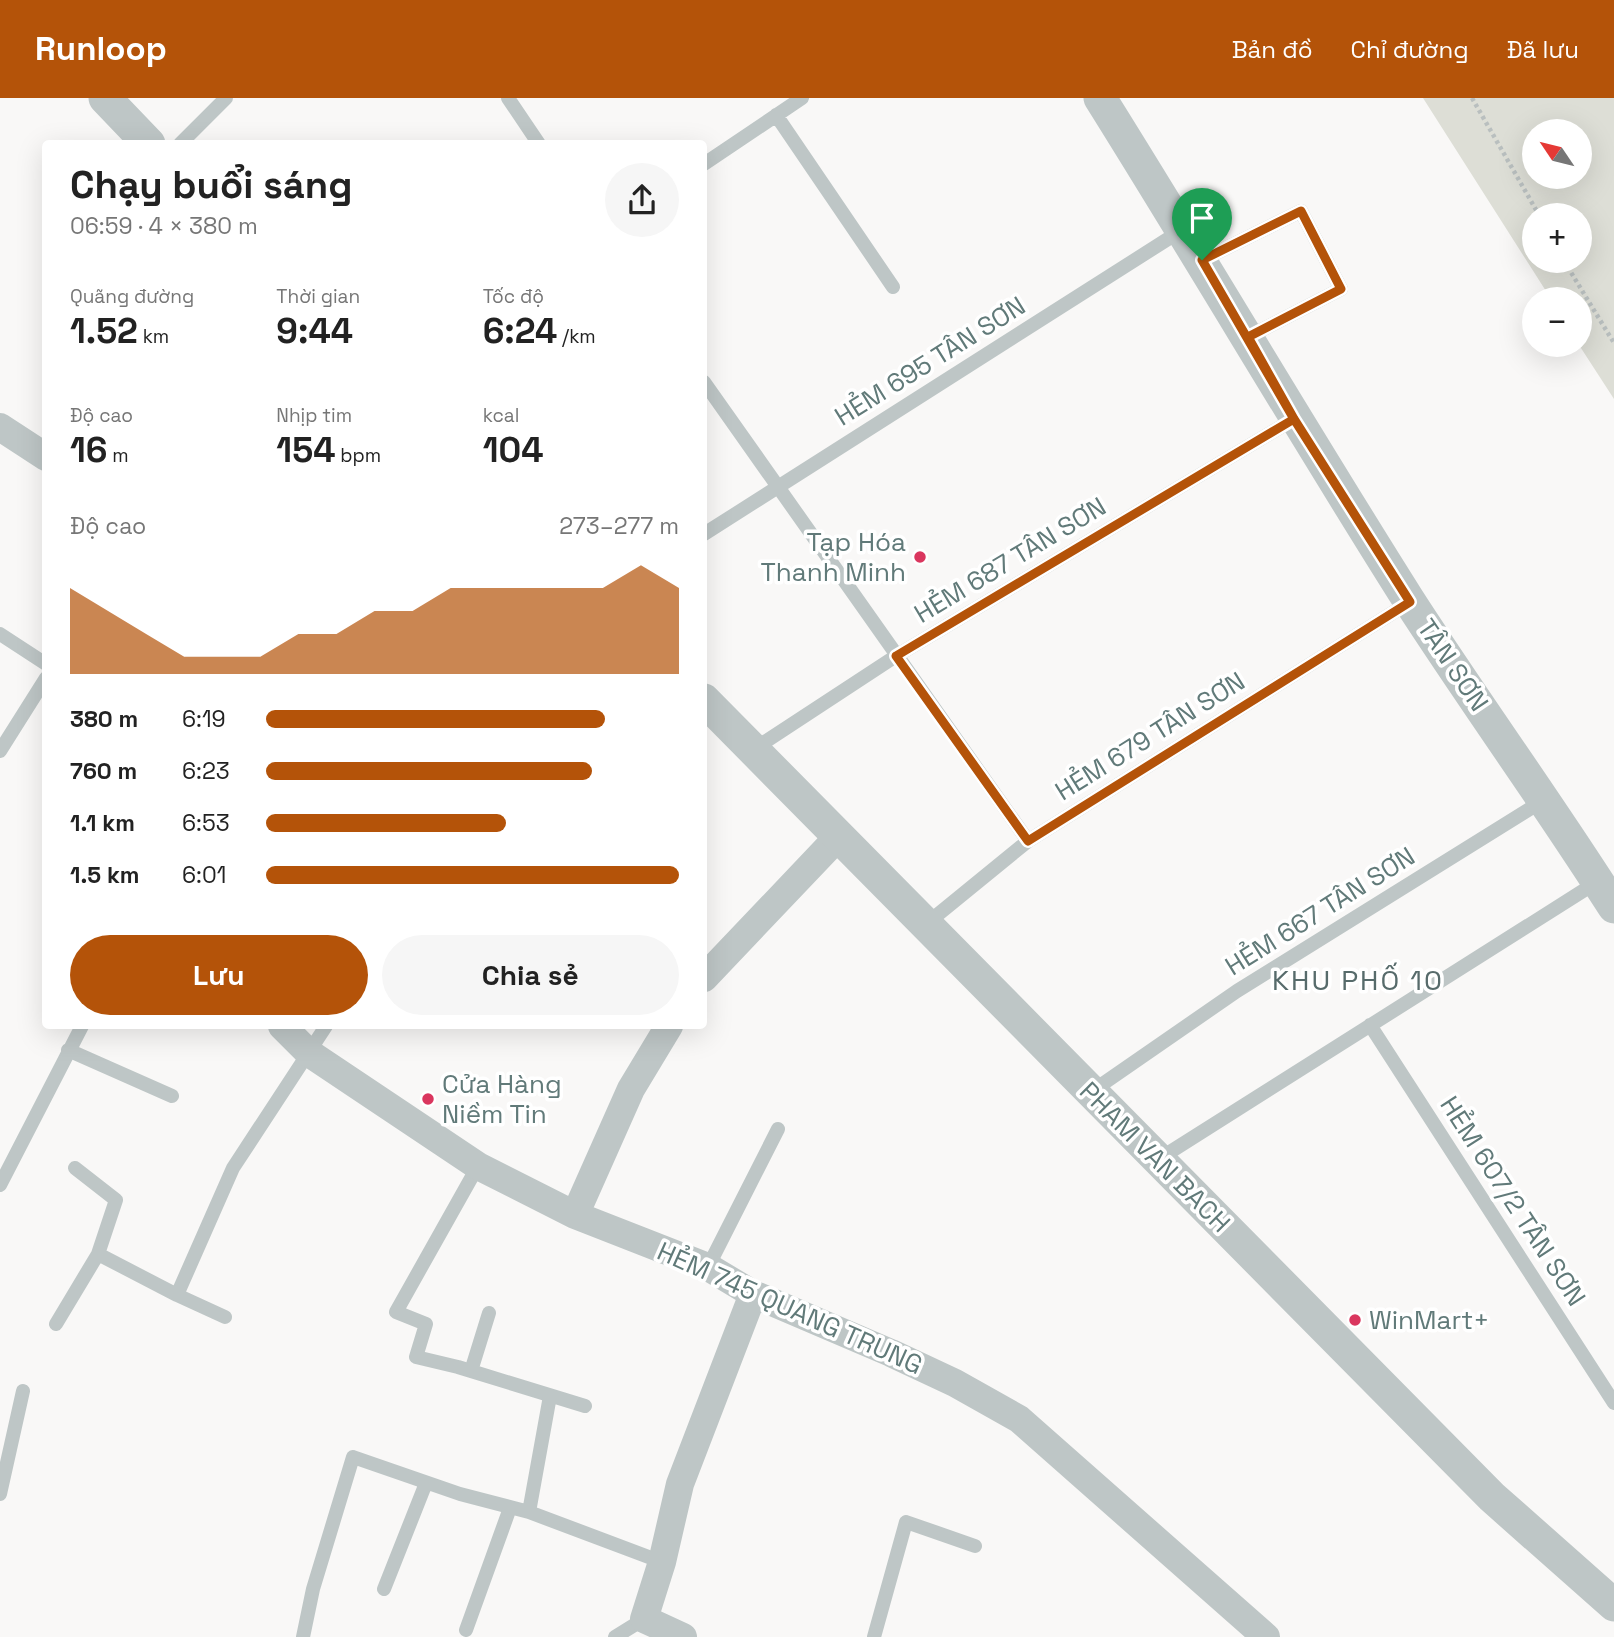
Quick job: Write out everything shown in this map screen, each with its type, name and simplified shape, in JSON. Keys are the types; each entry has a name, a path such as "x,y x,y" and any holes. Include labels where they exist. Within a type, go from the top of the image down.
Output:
{"street":[{"path":"105,98 145,140"},
{"name":"TÂN SƠN","path":"1100,98 1202,260 1294,419 1410,602 1606,894"},
{"path":"0,427 42,454"},
{"name":"PHAM VAN BACH","path":"707,703 1492,1497 1614,1605"},
{"path":"707,975 839,836"},
{"name":"HẺM 745 QUANG TRUNG","path":"285,1029 309,1053 478,1166 575,1215 708,1267 753,1294 956,1383 1019,1419 1266,1637"},
{"path":"575,1215 631,1089 667,1029"},
{"path":"683,1637 644,1619 662,1562 680,1483 753,1294"}],"lane":[{"path":"184,140 226,98"},
{"path":"508,98 536,140"},
{"path":"707,162 802,98"},
{"path":"776,115 893,287"},
{"path":"1202,260 1301,211 1341,289 1248,337"},
{"name":"HẺM 695 TÂN SƠN","path":"707,532 1182,230"},
{"path":"707,386 776,488 1028,841"},
{"name":"HẺM 687 TÂN SƠN","path":"754,749 896,656 1294,419"},
{"name":"HẺM 679 TÂN SƠN","path":"925,925 1028,841 1410,602"},
{"path":"0,634 42,661"},
{"path":"0,751 42,684"},
{"name":"HẺM 667 TÂN SƠN","path":"1091,1092 1237,991 1544,800"},
{"path":"1158,1160 1370,1025 1606,894"},
{"name":"HẺM 607/2 TÂN SƠN","path":"1370,1025 1614,1403"},
{"path":"0,1185 80,1029"},
{"path":"177,1295 233,1168 324,1029"},
{"path":"68,1050 172,1096"},
{"path":"708,1267 778,1129"},
{"path":"478,1166 396,1312 426,1324 416,1357 585,1406"},
{"path":"56,1324 98,1254 116,1200 75,1168"},
{"path":"98,1254 225,1317"},
{"path":"471,1371 489,1313"},
{"path":"0,1494 23,1391"},
{"path":"528,1512 550,1396"},
{"path":"303,1637 313,1589 353,1457 426,1483 528,1512 662,1562"},
{"path":"384,1589 426,1483"},
{"path":"466,1630 510,1508"},
{"path":"874,1637 906,1522 975,1546"},
{"path":"615,1637 644,1619"}],"path":[{"path":"1472,98 1532,203"},
{"path":"1571,273 1614,344"}],"shaded area":[{"path":"1423,98 1614,98 1614,399 1587,357 1592,357 1592,287 1543,287 1534,273 1592,273 1592,203 1522,203 1522,253"}],"place":[{"name":"Tạp Hóa Thanh Minh","path":"920,557"},
{"name":"Cửa Hàng Niềm Tin","path":"428,1099"},
{"name":"WinMart+","path":"1355,1320"}],"district":[{"name":"KHU PHỐ 10","path":"1358,980"}],"route":[{"path":"1202,260 1294,419 1410,602 1028,841 896,656 1294,419 1248,337 1341,289 1301,211 1202,260"}]}
